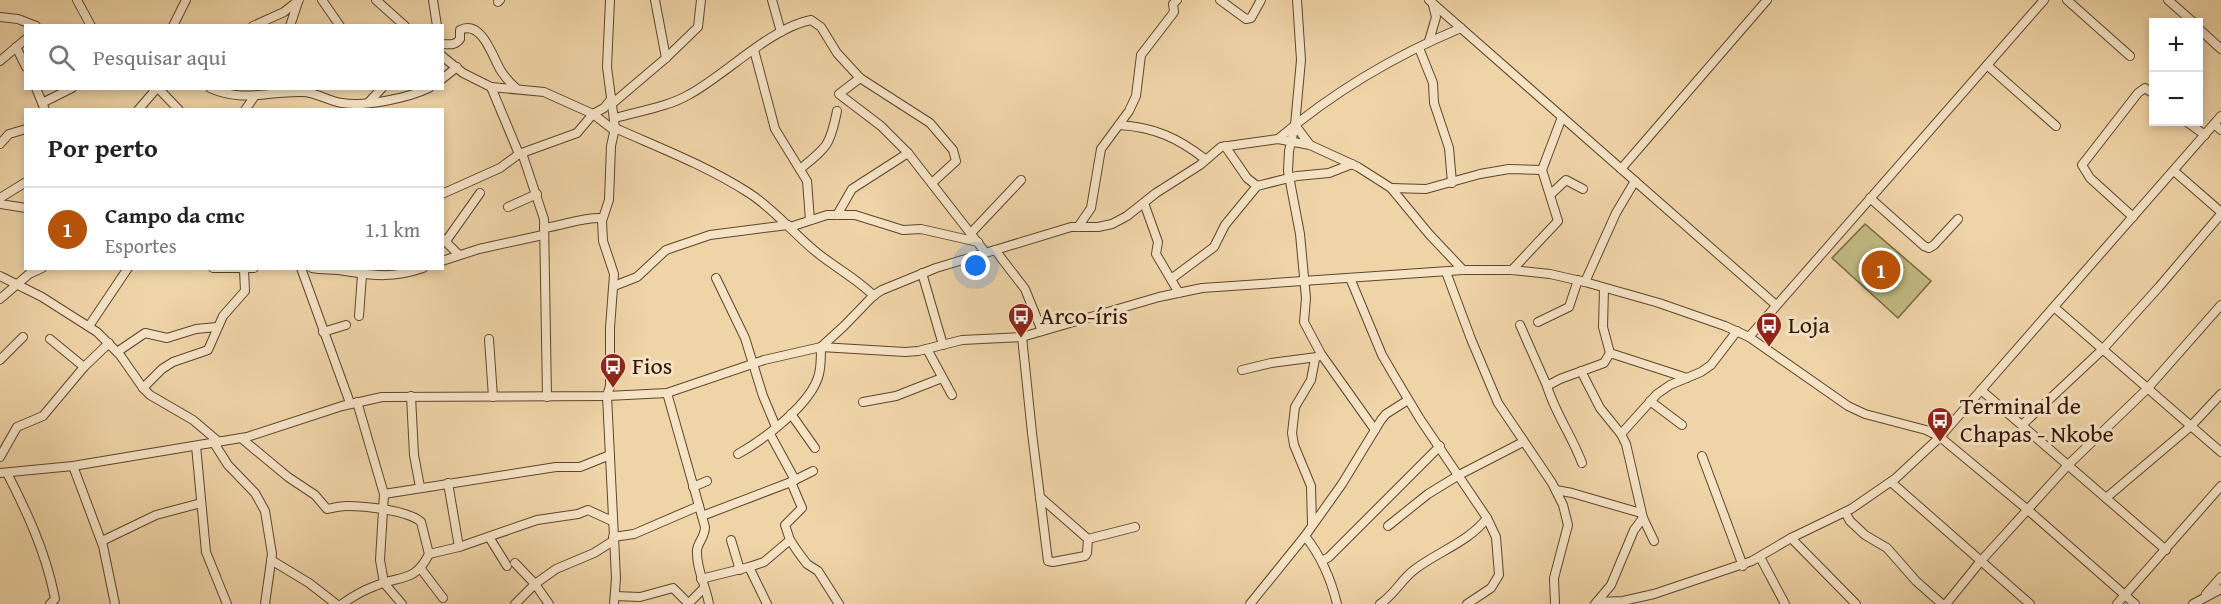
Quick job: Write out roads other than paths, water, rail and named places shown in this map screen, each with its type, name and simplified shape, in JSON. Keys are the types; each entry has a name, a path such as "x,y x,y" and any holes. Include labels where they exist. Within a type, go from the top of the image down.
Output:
{"street":[{"path":"77,0 90,24"},
{"path":"176,0 180,13"},
{"path":"175,24 186,1 195,0"},
{"path":"257,24 284,12 298,0"},
{"path":"291,24 298,0"},
{"path":"322,0 339,24"},
{"path":"376,0 403,24"},
{"path":"433,0 437,24"},
{"path":"610,0 607,67 615,130 611,146 609,200 602,218 603,241 614,274 610,328 610,386 607,396 615,600 640,597 673,588 688,604 704,588"},
{"path":"655,0 666,58"},
{"path":"444,194 500,168 521,154 577,133 593,114 604,108 666,58 698,27 701,0"},
{"path":"772,0 781,32"},
{"path":"1220,0 1246,19 1251,18 1261,0"},
{"path":"1297,0 1301,60 1295,125 1288,159 1289,178 1299,225 1306,298 1304,322 1318,356 1375,430"},
{"path":"1621,169 1767,0"},
{"path":"1749,337 2044,0"},
{"path":"2067,0 2130,56"},
{"path":"2168,0 2188,18"},
{"path":"1078,227 1091,208 1101,149 1129,111 1136,96 1141,55 1174,12 1173,1"},
{"path":"1430,1 1776,305"},
{"path":"1429,41 1436,17 1430,1"},
{"path":"0,17 18,19 31,24"},
{"path":"615,118 653,108 690,94 781,32 808,20 815,21 837,53 860,78 930,123 953,150 956,161 932,183"},
{"path":"444,44 458,42 461,29 465,27 471,29 484,38 501,70 517,89"},
{"path":"1278,139 1352,84 1429,41 1461,28"},
{"path":"2203,32 2221,49"},
{"path":"0,61 4,54 24,41"},
{"path":"16,47 24,64"},
{"path":"1419,48 1433,83 1434,103 1449,148 1452,183"},
{"path":"754,50 775,129 807,182 810,219"},
{"path":"444,57 463,73 491,87 544,92 593,114 615,130 710,170 767,206 816,252 861,283 873,296"},
{"path":"1987,66 2056,126"},
{"path":"444,77 457,67"},
{"path":"860,78 839,94 881,126 908,153 986,252"},
{"path":"491,87 543,211 547,397"},
{"path":"2133,217 2090,178 2082,165 2138,93 2145,88 2149,91"},
{"path":"37,90 44,106 69,90"},
{"path":"140,108 155,90"},
{"path":"159,90 177,108"},
{"path":"216,90 227,94 254,97 298,92 315,94 335,105 369,102 415,94 424,90"},
{"path":"369,102 380,90"},
{"path":"246,108 254,97"},
{"path":"800,169 827,147 832,137 837,111"},
{"path":"1596,603 1623,601 1654,594 1743,566 1791,538 1845,512 1891,482 1940,437 2221,116"},
{"path":"1512,270 1557,223 1558,218 1542,170 1562,117"},
{"path":"2214,124 2221,130"},
{"path":"1119,125 1143,127 1177,140 1205,159"},
{"path":"1295,125 1310,145"},
{"path":"2193,126 2205,135"},
{"path":"0,144 9,134 24,130"},
{"path":"738,454 770,434 805,400 820,374 821,347 882,290 922,273 1071,227 1112,224 1127,216 1225,146 1278,139 1310,145 1352,164 1391,188 1463,270"},
{"path":"1225,146 1247,178 1257,186"},
{"path":"837,215 852,189 908,153"},
{"path":"1171,279 1214,247 1225,225 1257,186 1289,178 1329,173 1352,164"},
{"path":"1391,188 1426,189 1480,174 1509,169 1542,170"},
{"path":"2022,425 2103,349 2221,213 2174,171"},
{"path":"971,233 1021,180"},
{"path":"1551,194 1566,180 1583,189"},
{"path":"1538,322 1569,307 1616,213 1635,181"},
{"path":"0,198 24,183"},
{"path":"459,255 444,240 480,193"},
{"path":"508,207 537,194"},
{"path":"1870,198 1929,248 1958,219"},
{"path":"1144,203 1158,242 1156,254 1179,293"},
{"path":"0,204 24,208"},
{"path":"614,286 636,277 666,249 711,235 789,226 827,215 855,215 897,228 921,229 979,243"},
{"path":"444,260 590,217 602,218"},
{"path":"995,250 1026,290 1042,331"},
{"path":"0,299 29,274 38,270"},
{"path":"89,326 127,270"},
{"path":"142,388 173,362 208,350 217,327 245,291 244,270"},
{"path":"302,270 323,332 354,402 384,494 380,560 384,583 402,604"},
{"path":"333,270 362,275 399,276 417,270"},
{"path":"50,604 55,599 54,594 29,515 3,473 73,465 242,438 354,402 382,397 547,397 667,393 754,364 821,347 905,352 962,340 1022,337 1179,293 1216,286 1463,270 1512,270 1550,274 1581,281 1709,320 1749,337 1848,406 1865,414 1926,430 1940,437 2135,604"},
{"path":"1446,272 1498,403 1556,490 1563,505 1568,525 1554,578 1555,604"},
{"path":"922,273 943,345"},
{"path":"359,316 362,275"},
{"path":"0,276 89,326 117,352 142,388 193,420 216,442 228,465 249,484 262,503 269,528 272,560 265,604"},
{"path":"716,278 745,338 763,396 776,427"},
{"path":"1350,278 1382,355 1408,400 1487,518 1496,537 1499,575 1491,588 1467,604"},
{"path":"1547,386 1604,363 1610,353 1603,327 1604,288"},
{"path":"1845,512 1850,521 1865,535 1887,548 1916,581 1944,604 2068,465 2147,388 2221,305"},
{"path":"2054,307 2221,452"},
{"path":"323,332 346,325"},
{"path":"1520,325 1551,400 1575,444 1582,463"},
{"path":"117,352 145,333 167,338 196,329 217,327"},
{"path":"1621,434 1650,401 1664,389 1711,366 1737,332"},
{"path":"0,360 23,337"},
{"path":"1022,337 1040,497 1048,561 1085,556 1088,539 1040,497"},
{"path":"50,339 84,367"},
{"path":"489,339 493,397"},
{"path":"0,457 16,427 43,416 84,367 109,343"},
{"path":"927,349 952,395"},
{"path":"1610,353 1687,378"},
{"path":"1242,370 1318,356"},
{"path":"1312,525 1311,486 1294,445 1292,433 1295,407 1311,380 1318,356"},
{"path":"1581,371 1600,408 1621,434 1630,459 1642,515 1654,541"},
{"path":"863,402 896,396 942,378"},
{"path":"1981,390 2166,550"},
{"path":"667,393 705,531 698,551 701,579 709,604"},
{"path":"2106,498 2191,426 2221,394"},
{"path":"411,396 414,455 420,488"},
{"path":"1250,604 1305,536 1342,484 1386,414 1408,400"},
{"path":"1650,401 1682,425"},
{"path":"791,414 815,448"},
{"path":"770,434 793,481 802,508 785,525 790,540 807,564 818,571 840,604"},
{"path":"242,438 288,477 315,495 327,509 344,506 384,510 410,515 421,522 429,554 421,568 412,575 375,586 342,604"},
{"path":"1388,526 1428,494 1523,442"},
{"path":"196,446 206,552 227,604"},
{"path":"1322,561 1337,550 1440,446"},
{"path":"384,494 556,467 580,467 610,454"},
{"path":"1701,456 1743,566"},
{"path":"73,465 102,541 115,604"},
{"path":"702,516 813,471"},
{"path":"693,487 707,481"},
{"path":"1891,482 2030,604"},
{"path":"448,483 459,547"},
{"path":"2117,604 2221,486"},
{"path":"1556,490 1642,515"},
{"path":"102,541 156,515 201,503"},
{"path":"515,604 535,584 556,569 594,553 613,539 645,530 699,506"},
{"path":"429,554 459,547 537,520 578,514 588,510 612,521"},
{"path":"1596,603 1611,585 1642,515"},
{"path":"1380,604 1410,573 1477,530 1487,518"},
{"path":"1088,539 1135,527"},
{"path":"1305,536 1322,561 1337,604"},
{"path":"489,537 511,564 535,584 549,604"},
{"path":"1791,538 1856,604"},
{"path":"731,540 740,570"},
{"path":"701,579 764,562 790,540"},
{"path":"1760,557 1785,604"},
{"path":"272,560 309,583 336,604"},
{"path":"749,567 768,604"},
{"path":"421,568 442,598"},
{"path":"2202,598 2221,577"},
{"path":"2193,604 2221,589"}],"place":[{"name":"Campo da cmc","path":"1881,270"},
{"name":"Arco-íris","path":"1021,339"},
{"name":"Loja","path":"1769,348"},
{"name":"Fios","path":"613,389"},
{"name":"Terminal de Chapas - Nkobe","path":"1940,443"}]}
